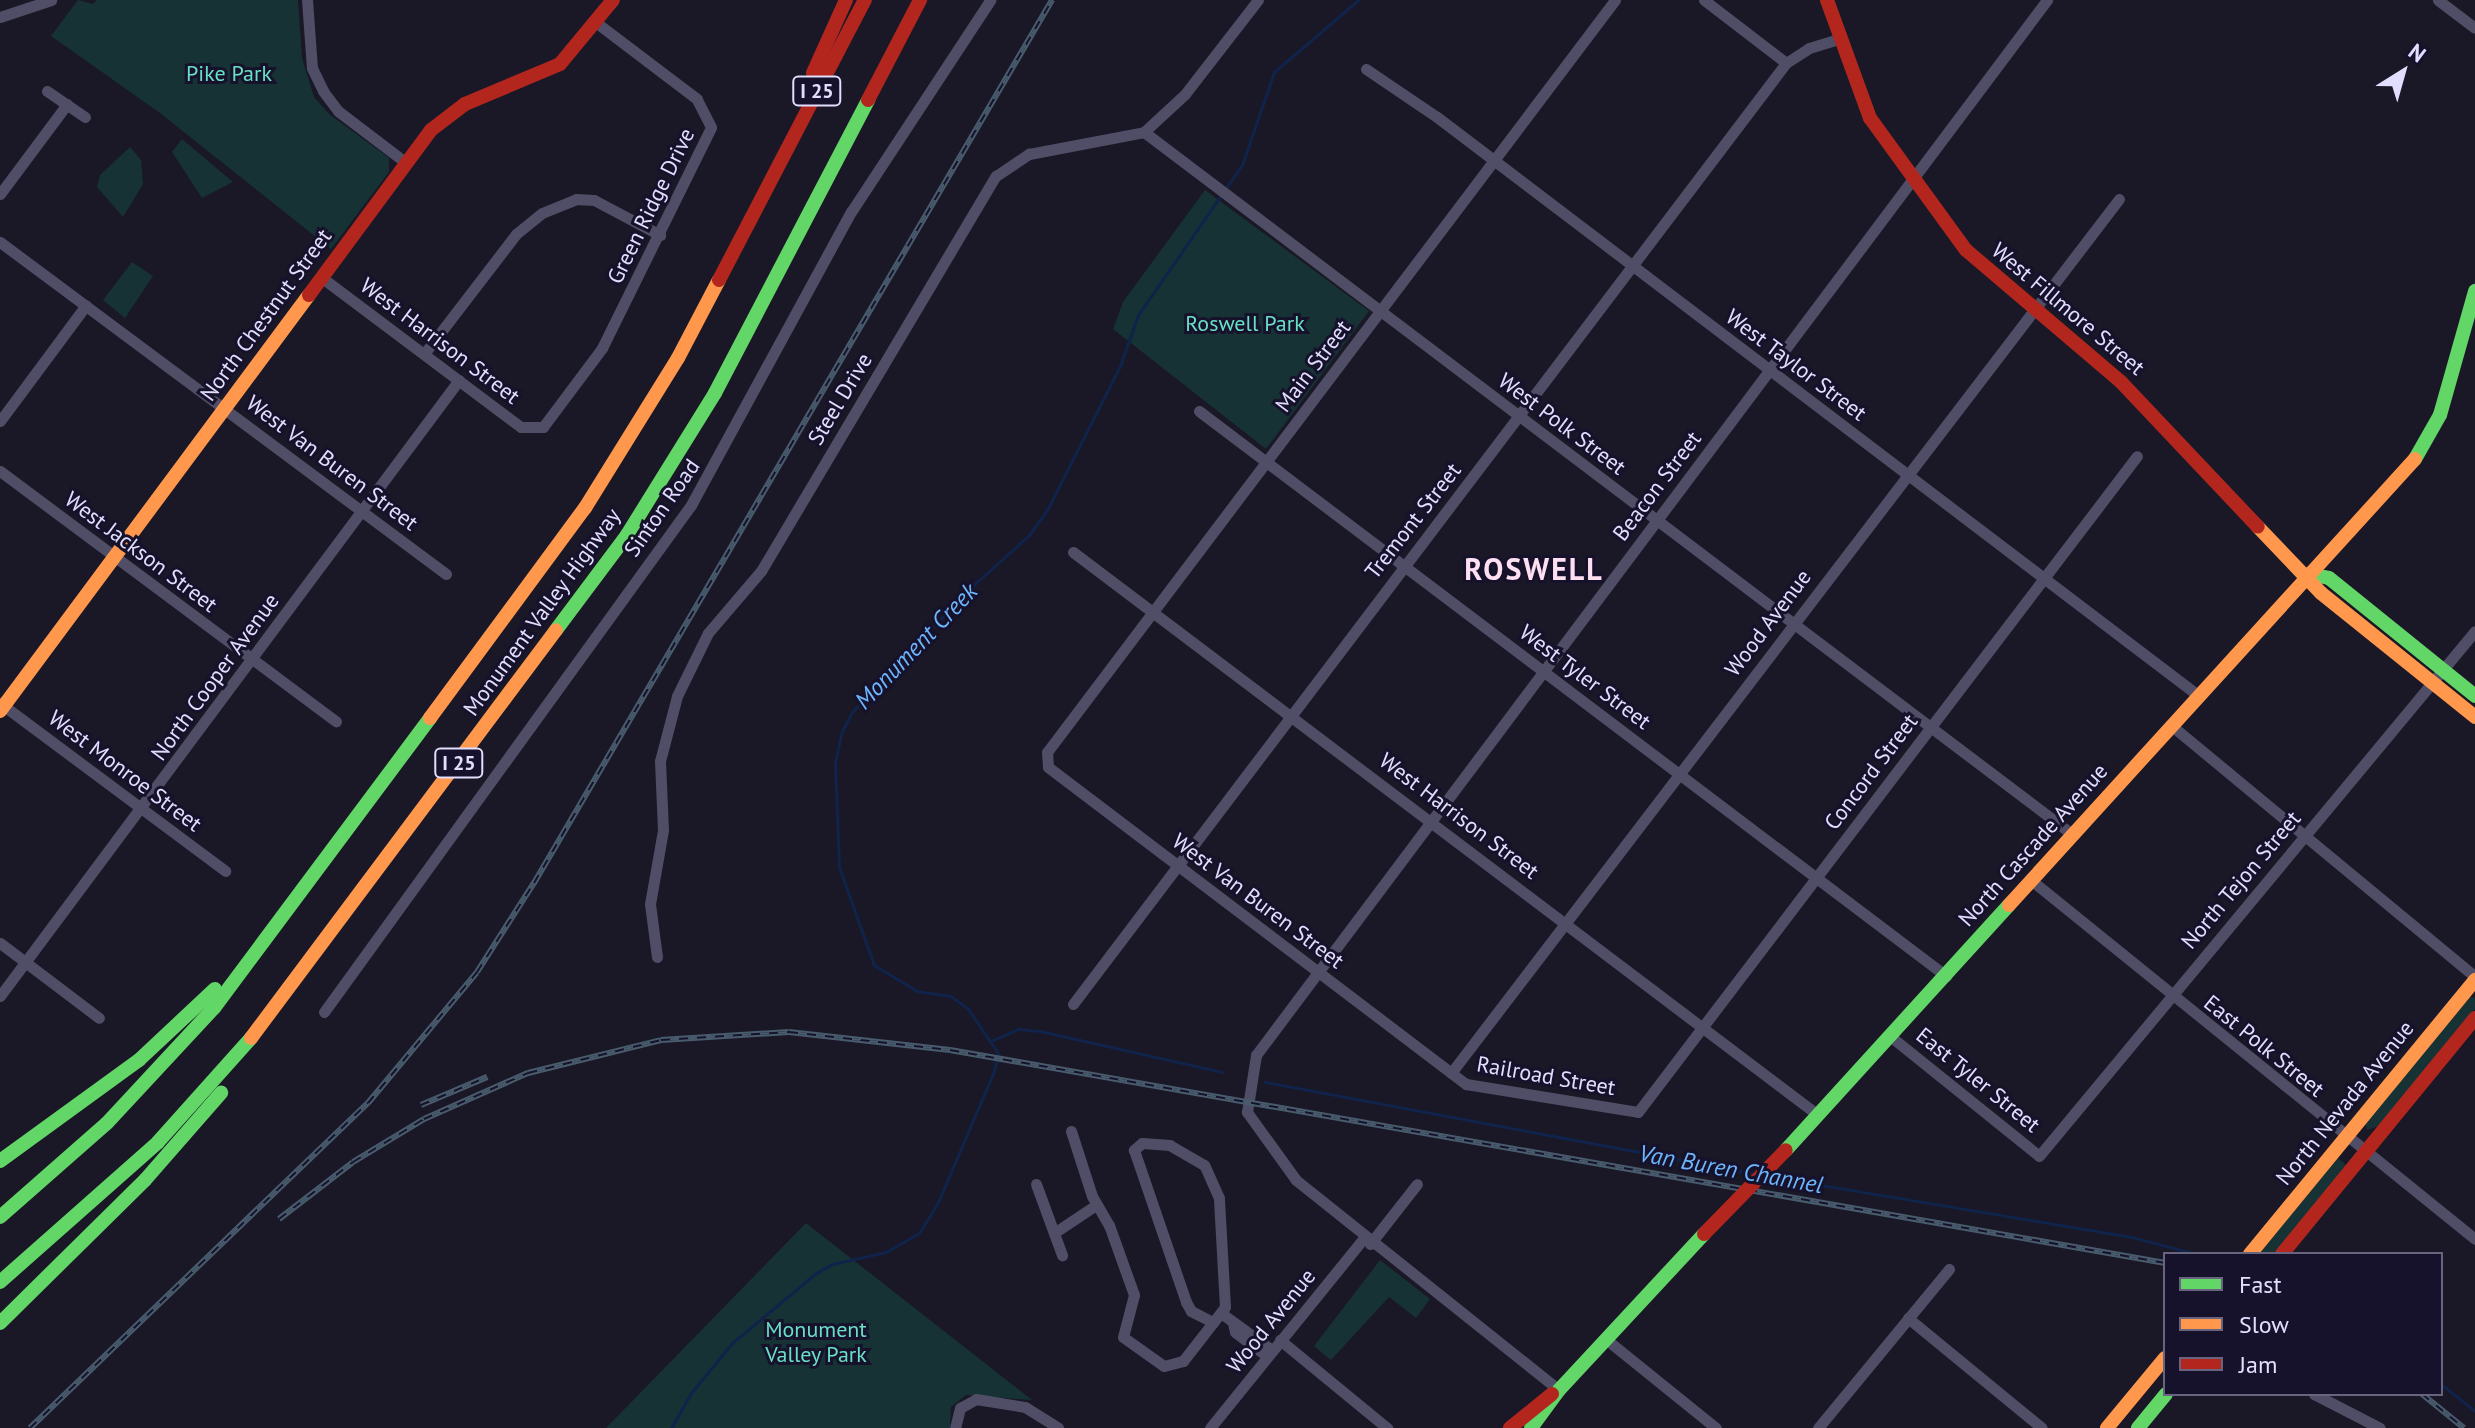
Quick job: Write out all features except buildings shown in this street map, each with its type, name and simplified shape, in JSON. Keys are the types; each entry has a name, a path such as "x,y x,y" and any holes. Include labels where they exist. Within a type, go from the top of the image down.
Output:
{"main road":[{"path":"770,181 846,0"},
{"name":"Monument Valley Highway","path":"0,1217 160,1069 286,913 613,467 678,358 865,0"},
{"name":"Monument Valley Highway","path":"0,1282 158,1142 290,991 660,485 715,393 920,0"},
{"path":"880,78 933,0"},
{"name":"West Fillmore Street","path":"1827,0 1866,110 1911,181 1986,271 2121,382 2309,574 2321,593 2475,717"},
{"name":"North Chestnut Street","path":"1,707 116,558 405,162 454,109 560,64 597,23 606,3"},
{"name":"North Cascade Avenue","path":"1531,1428 1559,1390 1946,976 2426,444 2440,415 2475,291"},
{"path":"2309,574 2329,578 2475,696"},
{"path":"0,1161 139,1060 286,913"},
{"name":"North Nevada Avenue","path":"2252,1252 2475,978"},
{"path":"0,1323 180,1143 228,1084 290,991"},
{"path":"2284,1252 2475,1018"},
{"path":"2107,1428 2163,1360"},
{"name":"North Cascade Avenue","path":"1513,1426 1559,1390"},
{"path":"2138,1428 2164,1396"}],"street":[{"path":"0,17 30,3 51,0"},
{"path":"307,0 312,68 323,91 338,111 405,162"},
{"name":"Sinton Road","path":"324,1012 700,493 862,194 990,0"},
{"path":"1144,132 1185,94 1258,0"},
{"name":"Main Street","path":"1045,758 1153,610 1615,0"},
{"path":"1704,0 1786,63 1809,48 1839,39"},
{"name":"Beacon Street","path":"1367,1241 1296,1180 1250,1124 1246,1091 1256,1055 1429,818 2047,0"},
{"path":"2438,0 2475,28"},
{"name":"Green Ridge Drive","path":"537,431 602,348 707,144 710,119 697,99 597,23"},
{"name":"Tremont Street","path":"1073,1004 1786,63"},
{"name":"West Taylor Street","path":"1366,69 1495,160 2199,696"},
{"path":"47,91 85,117"},
{"path":"0,194 67,104"},
{"name":"West Polk Street","path":"1144,132 2072,834"},
{"name":"Steel Drive","path":"657,957 650,904 663,830 660,761 677,696 708,633 761,571 996,176 1029,154 1144,132"},
{"path":"424,354 516,234 542,213 584,198 660,235"},
{"name":"Wood Avenue","path":"1451,1073 1905,474 2119,199"},
{"name":"West Van Buren Street","path":"0,242 446,574"},
{"path":"1656,283 1666,272"},
{"name":"West Harrison Street","path":"321,277 521,427 537,431"},
{"path":"0,421 86,305"},
{"name":"North Cooper Avenue","path":"0,996 143,809 459,380"},
{"name":"West Tyler Street","path":"1199,411 1946,976"},
{"name":"Concord Street","path":"1638,1112 2137,456"},
{"name":"West Jackson Street","path":"0,471 336,721"},
{"name":"West Harrison Street","path":"1073,552 1429,818 1818,1115"},
{"name":"North Tejon Street","path":"2039,1156 2475,631"},
{"name":"West Monroe Street","path":"1,707 225,871"},
{"path":"2172,726 2306,834 2475,978"},
{"name":"West Van Buren Street","path":"1045,758 1048,767 1451,1073"},
{"name":"East Polk Street","path":"2031,880 2345,1137 2475,1239"},
{"path":"0,943 99,1018"},
{"name":"East Tyler Street","path":"1890,1036 2039,1156"},
{"name":"Railroad Street","path":"1451,1073 1466,1084 1638,1112"},
{"path":"1071,1131 1096,1205 1109,1225 1134,1295 1123,1337 1158,1364 1170,1367 1183,1361 1217,1317 1226,1296 1219,1198 1211,1174 1180,1147 1142,1143 1134,1150 1182,1293 1191,1311 1217,1317 1233,1323 1235,1332 1273,1349 1387,1428"},
{"path":"1036,1184 1062,1255"},
{"name":"Wood Avenue","path":"1210,1428 1273,1349 1417,1184"},
{"path":"1054,1233 1096,1205"},
{"path":"1367,1241 1559,1390"},
{"path":"1818,1428 1949,1269"},
{"path":"1908,1318 2042,1428"},
{"path":"1607,1340 1716,1428"},
{"path":"2318,1396 2380,1428"},
{"path":"955,1428 960,1408 969,1400 1002,1401 1035,1411 1058,1428"}],"green space":[{"name":"Pike Park","path":"78,0 93,4 97,0 298,0 302,58 314,97 329,114 389,158 389,172 331,249 160,113 51,36"},
{"path":"182,139 233,182 202,198 172,152"},
{"path":"130,147 141,160 143,184 123,217 97,187 100,175"},
{"name":"Roswell Park","path":"1205,190 1369,311 1266,449 1113,329 1123,302"},
{"path":"132,262 153,276 125,318 103,300"},
{"path":"2470,997 2475,998 2475,1009 2379,1126 2367,1130 2365,1123"},
{"path":"2338,1158 2346,1165 2277,1252 2260,1252"},
{"name":"Monument Valley Park","path":"806,1223 1032,1400 966,1395 951,1407 950,1428 606,1428"},
{"path":"1380,1260 1430,1299 1416,1318 1389,1297 1331,1360 1314,1346"}],"waterway":[{"name":"Monument Creek","path":"671,1428 691,1393 732,1343 816,1273 832,1264 886,1252 920,1232 939,1200 994,1071 998,1053 968,1009 951,996 917,991 874,965 839,867 835,763 842,731 852,712 968,590 1029,535 1047,510 1120,366 1138,315 1242,165 1274,72 1358,0"},
{"name":"Van Buren Channel","path":"993,1040 1018,1029 1040,1031 1222,1072"},
{"name":"Van Buren Channel","path":"1265,1082 1756,1174"},
{"name":"Van Buren Channel","path":"1767,1176 2132,1237 2188,1252"},
{"name":"Van Buren Channel","path":"2443,1386 2475,1411"}],"railway":[{"path":"30,1428 368,1103 477,972 534,883 1052,0"},
{"path":"279,1219 353,1162 424,1119 528,1073 661,1040 789,1032 950,1050 2163,1263"},
{"path":"421,1105 487,1077"},
{"path":"2424,1396 2464,1428"}],"traffic: fast":[{"path":"556,630 627,535 715,393 868,100"},
{"path":"2415,459 2440,415 2475,291"},
{"path":"2309,574 2329,578 2475,696"},
{"path":"0,1217 107,1123 214,1008 430,718"},
{"path":"1786,1150 2009,905"},
{"path":"0,1161 139,1060 215,989"},
{"path":"0,1282 158,1142 251,1038"},
{"path":"0,1323 145,1180 221,1093"},
{"path":"1531,1428 1559,1390 1704,1234"},
{"path":"2138,1428 2164,1396"}],"traffic: slow":[{"path":"430,718 585,508 678,358 719,280"},
{"path":"0,711 309,295"},
{"path":"2009,905 2415,459"},
{"path":"2258,527 2321,593 2475,717"},
{"path":"251,1038 556,630"},
{"path":"2252,1252 2475,980"},
{"path":"2107,1428 2163,1360"}],"traffic: jam":[{"path":"309,295 431,130 465,104 560,64 613,0"},
{"path":"813,73 846,0"},
{"path":"719,280 865,0"},
{"path":"868,100 920,0"},
{"path":"1827,0 1870,118 1966,250 2121,382 2258,527"},
{"path":"2284,1252 2475,1018"},
{"path":"1704,1234 1786,1150"},
{"path":"1510,1428 1552,1394"}],"district":[{"name":"ROSWELL","path":"1534,569"}]}
